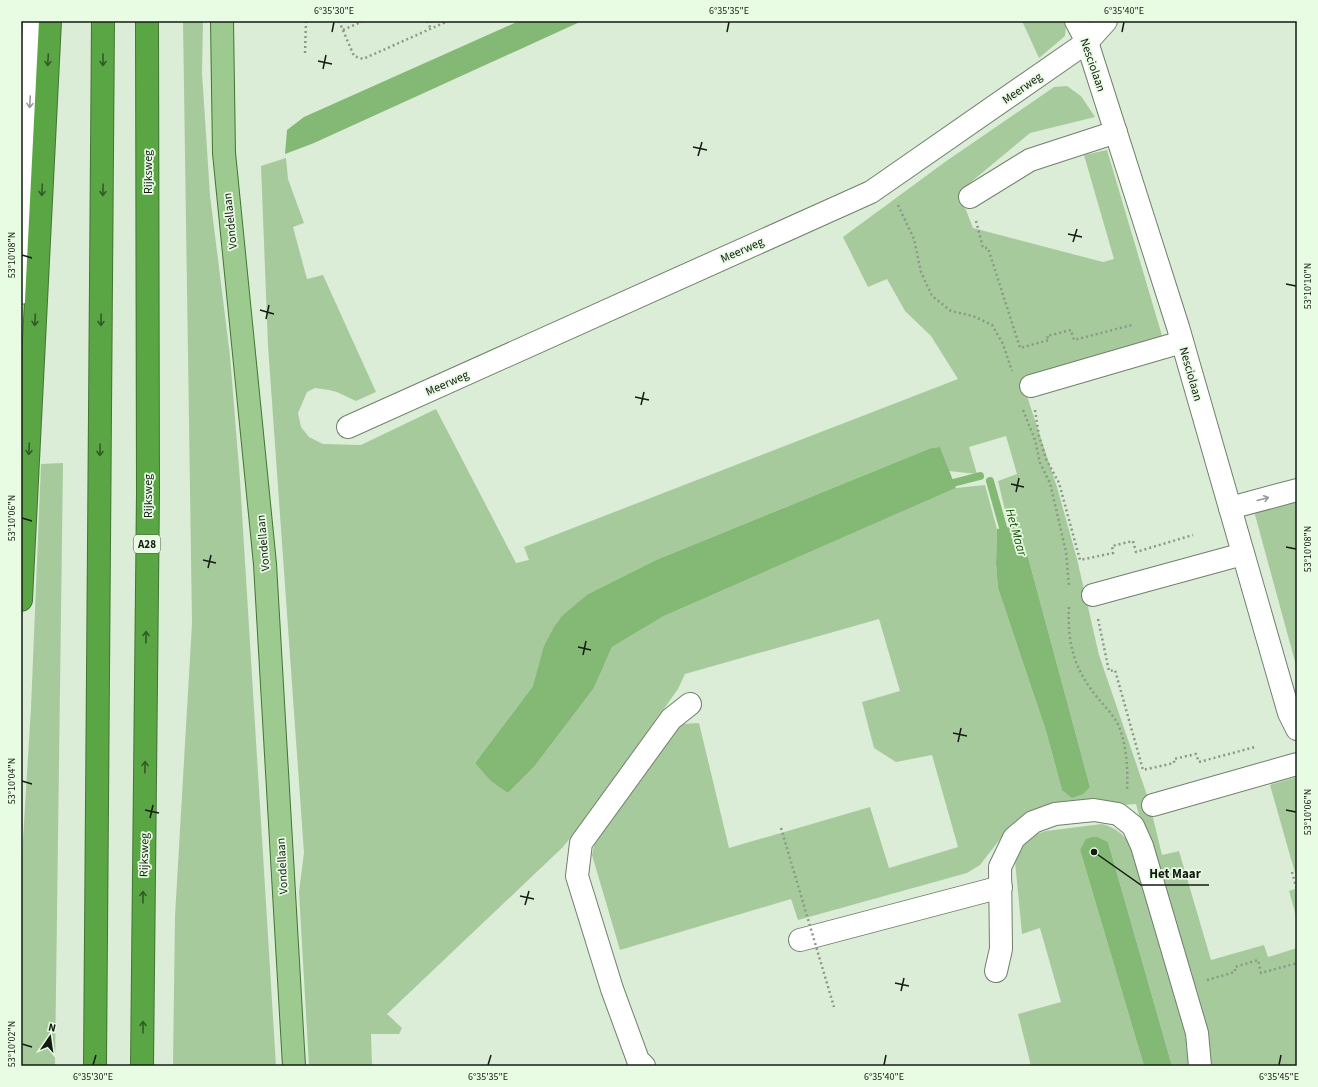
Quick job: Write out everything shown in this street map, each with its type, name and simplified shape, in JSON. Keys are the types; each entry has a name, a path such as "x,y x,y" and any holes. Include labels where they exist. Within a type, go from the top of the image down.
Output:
{"highway":[{"path":"21,600 50,21"},
{"path":"95,1066 103,21"},
{"name":"Rijksweg","path":"142,1066 148,492 147,21"}],"main road":[{"name":"Vondellaan","path":"222,21 224,153 265,564 294,1066"}],"street":[{"path":"21,293 34,21"},
{"name":"Nesciolaan","path":"1076,21 1087,42 1182,342 1289,713 1297,729"},
{"name":"Meerweg","path":"348,427 863,195 886,181 1087,42 1106,21"},
{"path":"970,197 1030,160 1116,132"},
{"path":"1026,394 1182,342"},
{"path":"1230,508 1297,490"},
{"path":"1093,595 1243,554"},
{"path":"644,1066 638,1060 612,989 577,876 581,843 671,719 690,704"},
{"path":"1153,805 1297,764"},
{"path":"996,971 1001,949 1000,867 1014,838 1033,822 1054,814 1094,810 1118,814 1133,826 1142,846 1197,1033 1200,1066"},
{"path":"800,940 1001,887"}],"path":[{"path":"305,53 306,21"},
{"path":"339,21 354,56 363,59 448,21"},
{"path":"343,30 363,21"},
{"path":"428,21 431,29"},
{"path":"886,181 914,239 921,272 932,296 951,311 973,316 992,325 1003,344 1012,372"},
{"path":"970,197 983,248 988,248 1020,348 1049,340 1047,336 1071,330 1074,340 1132,325"},
{"path":"1026,394 1046,459 1059,483 1080,560 1113,552 1112,546 1133,542 1136,552 1193,535"},
{"path":"1026,394 1040,463 1050,483 1066,552 1070,595 1068,623 1071,649 1081,675 1114,718 1119,728 1127,753 1128,768 1123,818"},
{"path":"1070,595 1093,595 1109,670 1115,670 1143,770 1174,763 1174,759 1196,754 1198,762 1255,747"},
{"path":"781,828 834,1006"},
{"path":"1292,872 1297,890"},
{"path":"1204,981 1235,972 1235,967 1258,960 1260,973 1297,963"}],"shaded area":[{"path":"183,21 203,21 202,73 210,195 230,356 240,480 276,1066 173,1066 175,916 192,623"},
{"path":"519,21 582,21 314,143 285,154 287,130 304,117"},
{"path":"1022,21 1065,21 1065,36 1039,58"},
{"path":"1067,86 1081,96 1095,117 1030,133 959,192 973,228 1103,262 1114,259 1084,155 1107,150 1163,339 1025,390 1057,487 1077,559 1099,655 1149,801 1162,855 1179,851 1211,960 1264,945 1268,957 1297,948 1297,1066 1208,1066 1136,804 1038,810 1011,825 980,865 967,873 798,920 791,899 620,950 592,855 596,836 668,732 683,724 699,723 729,848 870,807 889,868 958,847 932,755 896,762 874,748 862,702 900,691 879,619 685,674 678,689 581,825 562,848 387,1014 402,1028 399,1034 371,1034 372,1066 309,1066 299,892 304,853 268,346 261,166 286,158 288,179 304,223 293,227 307,279 323,275 376,392 356,401 337,392 315,388 307,392 298,413 301,427 309,437 323,444 361,445 436,409 516,563 529,560 524,547 958,379 931,336 905,311 887,279 868,287 843,237 945,162 1054,87","holes":["1006,436 1017,474 998,481 1009,527 1028,557 1090,787 1062,790 1046,731 998,588 996,564 997,529 985,485 956,488 664,616 612,647 594,688 534,767 508,793 475,763 533,686 588,594 656,560 931,448 940,447 949,471 977,474 969,447"]},
{"path":"940,447 956,488 664,616 612,647 594,688 534,767 508,793 491,781 475,763 533,686 544,646 554,627 562,616 588,594 656,560 931,448"},
{"path":"63,463 55,1066 21,1066 21,872 31,708 41,464"},
{"path":"1297,500 1297,669 1254,511"},
{"path":"1009,527 1028,557 1090,787 1083,794 1072,798 1062,790 1046,731 998,588 996,564 997,529"},
{"path":"1297,777 1297,880 1270,785"},
{"path":"1102,824 1119,832 1132,846 1188,1042 1191,1066 1172,1066 1108,842 1098,837 1092,837 1080,850 1144,1066 1031,1066 1018,1014 1061,1002 1040,928 1022,934 1015,861 1024,845 1033,835 1046,831"},
{"path":"1098,837 1108,842 1172,1066 1144,1066 1080,850 1086,839"},
{"path":"1297,888 1297,919 1289,891"}],"waterway":[{"path":"953,483 980,476"},
{"name":"Het Maar","path":"990,481 1006,538"}],"place":[{"name":"Het Maar","path":"1094,852"}]}
